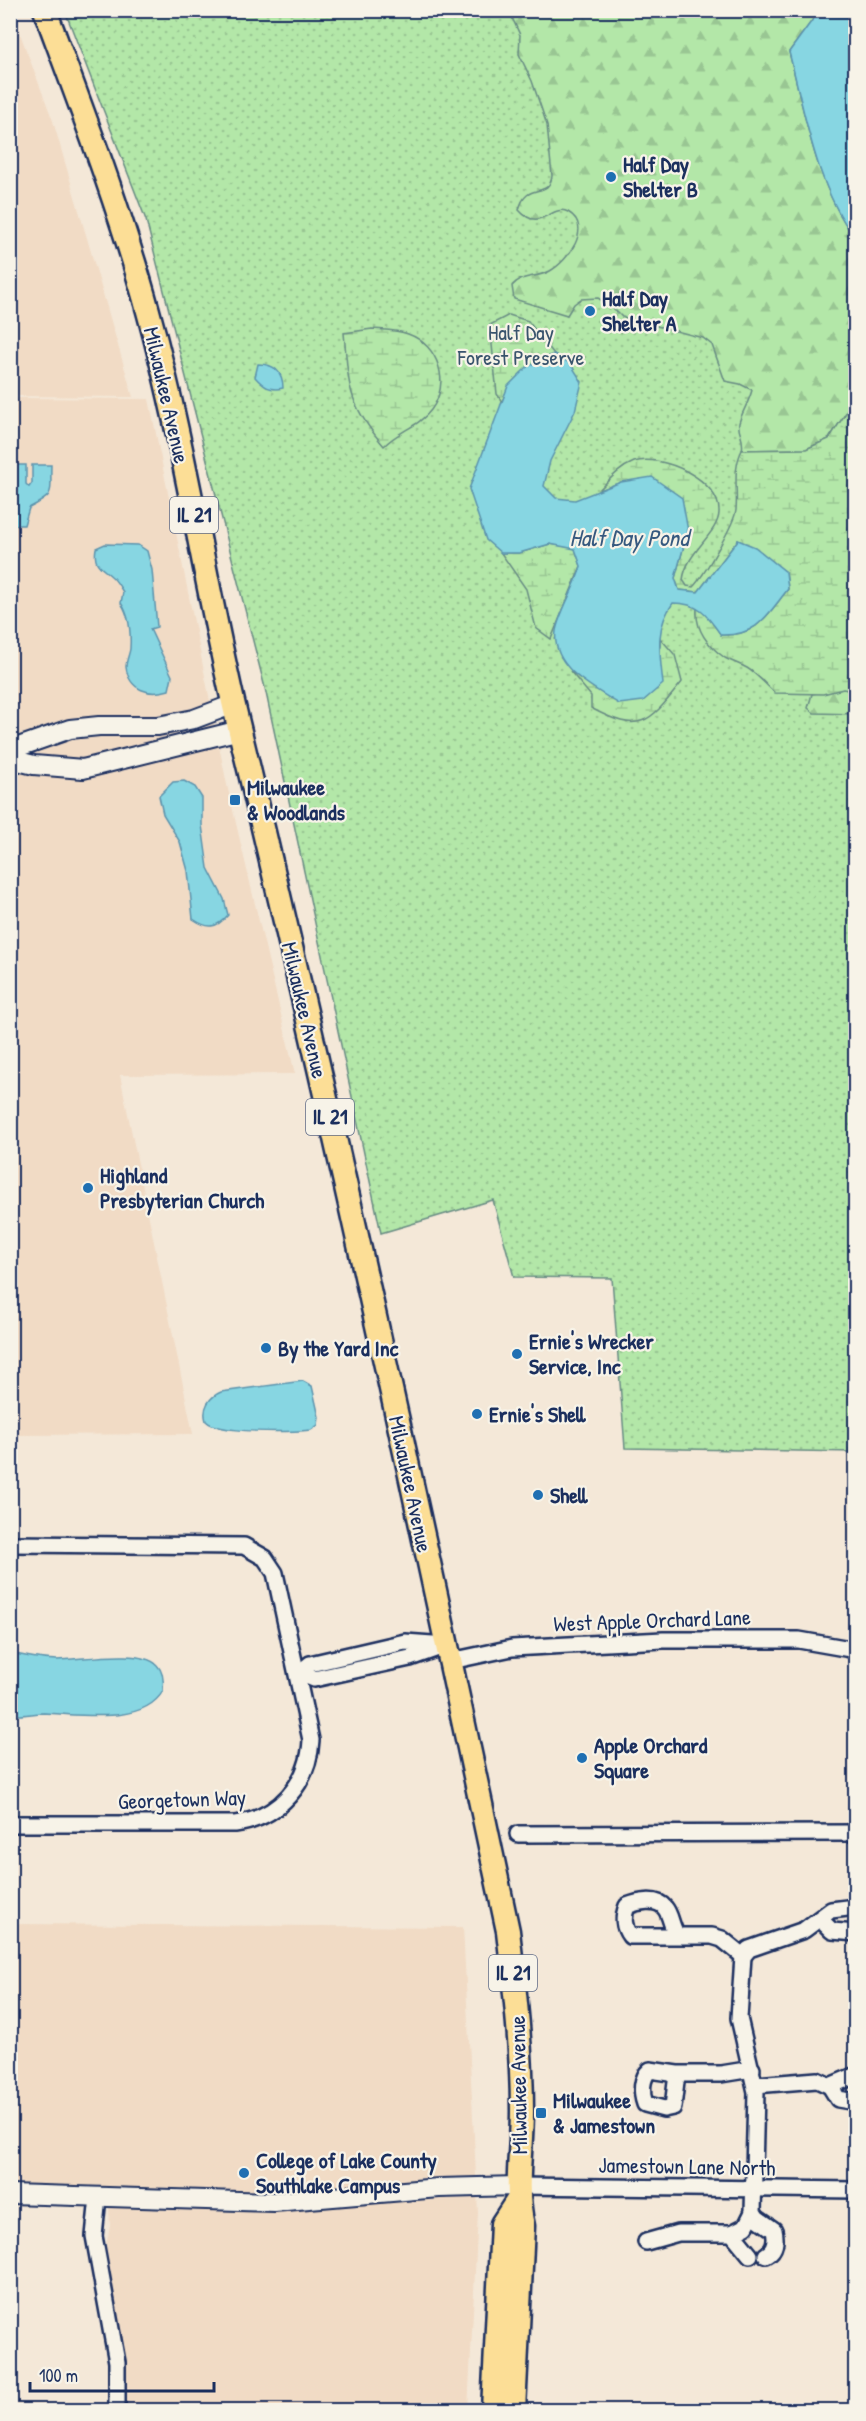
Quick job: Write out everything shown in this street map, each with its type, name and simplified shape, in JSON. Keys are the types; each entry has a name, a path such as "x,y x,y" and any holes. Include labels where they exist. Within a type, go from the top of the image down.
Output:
{"main road":[{"name":"Milwaukee Avenue","path":"45,10 101,158 149,315 234,704 274,869 449,1653 508,1931 521,2067 517,2194 502,2224 504,2407"}],"street":[{"path":"10,750 70,729 99,726 158,726 194,718 234,704"},
{"path":"10,759 34,765 83,769 240,730"},
{"name":"Georgetown Way","path":"10,1544 244,1546 266,1558 275,1573 310,1727 308,1766 301,1781 288,1798 265,1816 236,1824 10,1824"},
{"name":"West Apple Orchard Lane","path":"449,1653 663,1640 799,1640 855,1650"},
{"path":"299,1673 310,1664 405,1642 449,1653"},
{"path":"518,1834 855,1833"},
{"path":"646,2242 678,2233 732,2233 746,2226 753,2212 755,2085 739,2018 743,1956 749,1949 804,1930 831,1910 855,1906"},
{"path":"820,1918 832,1931 855,1933"},
{"path":"677,1935 722,1939 743,1956"},
{"path":"677,2074 721,2074 752,2069"},
{"path":"830,2086 855,2075"},
{"path":"755,2085 817,2080 830,2086 838,2099 855,2102"},
{"path":"10,2194 274,2202 439,2188 517,2194"},
{"name":"Jamestown Lane North","path":"517,2194 754,2189 855,2190"},
{"path":"98,2197 94,2236 117,2362 117,2410"},
{"path":"753,2212 757,2218 774,2230 774,2247 766,2255"},
{"path":"732,2233 750,2255"}],"shaded area":[{"path":"11,10 53,121 133,397 11,396"},
{"path":"11,398 149,399 227,785 295,1074 120,1075 193,1434 11,1435"},
{"name":"College of Lake County Southlake Campus","path":"11,1924 463,1927 478,2213 468,2410 126,2410 106,2246 110,2226 108,2187 64,2191 11,2185"}],"green space":[{"name":"Half Day Forest Preserve","path":"65,11 855,11 855,1452 625,1448 612,1278 514,1277 493,1200 381,1233 265,688 146,220"},
{"path":"509,11 819,11 789,52 821,173 830,196 855,238 855,399 829,439 806,449 742,450 743,442 739,423 752,390 740,384 725,381 712,345 703,338 622,317 598,298 581,299 574,304 567,315 514,299 512,286 516,282 550,271 564,260 575,244 579,226 575,218 562,210 540,219 533,219 526,217 519,210 527,195 547,187 552,176 547,125 532,81 519,54 520,35"},
{"path":"509,315 528,321 554,354 522,372 511,385 502,402 497,394 490,325"},
{"path":"372,329 399,332 419,339 434,356 441,377 437,400 431,410 420,421 384,446 356,406 347,367 344,333"},
{"path":"855,399 855,691 843,689 823,694 775,693 751,670 725,658 713,648 700,630 697,608 707,615 721,635 744,632 761,622 788,589 786,572 738,540 698,592 679,590 675,578 688,531 621,482 598,491 624,468 634,462 645,460 673,465 700,480 710,490 717,501 719,513 713,528 685,570 683,580 687,586 693,587 718,550 734,517 736,472 742,450 806,449 829,439"},
{"path":"550,544 575,548 581,566 551,639 536,628 526,589 501,553 519,553"},
{"path":"660,638 675,655 682,682 661,707 643,720 633,722 622,721 591,708 591,696 570,671 619,703 660,646"},
{"path":"843,689 855,691 855,714 814,713 808,708 812,694"}],"water":[{"path":"819,11 855,11 855,238 830,196 821,173 789,52"},
{"name":"Half Day Pond","path":"554,354 570,363 582,382 575,411 550,461 544,486 556,498 575,500 621,482 652,477 682,498 688,531 675,578 679,590 698,592 738,540 755,547 786,572 788,589 760,622 744,632 721,635 696,608 673,603 663,622 661,632 663,684 643,701 619,704 576,675 560,656 556,644 556,631 581,566 575,549 550,544 519,553 501,553 486,540 469,489 508,386 527,367"},
{"path":"258,364 277,370 280,373 283,388 264,386 255,377"},
{"path":"10,465 26,465 26,484 29,487 32,483 32,465 51,465 50,492 44,500 29,508 24,525 11,525"},
{"path":"105,544 138,545 147,551 152,570 157,627 150,629 172,676 169,690 148,692 131,682 126,667 130,649 130,631 121,603 123,592 115,579 98,565 96,558 96,548"},
{"path":"184,781 195,787 202,798 202,825 208,868 224,899 228,915 220,923 212,926 203,925 193,919 188,871 180,842 163,814 159,796 173,782"},
{"path":"303,1381 312,1386 319,1417 318,1425 311,1430 239,1430 213,1425 206,1421 205,1412 208,1404 221,1392"},
{"path":"10,1653 51,1660 110,1656 138,1657 157,1665 163,1677 163,1691 154,1702 126,1714 11,1715"}],"place":[{"name":"Half Day Shelter B","path":"611,177"},
{"name":"Half Day Shelter A","path":"590,311"},
{"name":"Milwaukee & Woodlands","path":"235,800"},
{"name":"Highland Presbyterian Church","path":"88,1188"},
{"name":"By the Yard Inc","path":"266,1348"},
{"name":"Ernie's Wrecker Service, Inc","path":"517,1354"},
{"name":"Ernie's Shell","path":"477,1414"},
{"name":"Shell","path":"538,1495"},
{"name":"Apple Orchard Square","path":"582,1758"},
{"name":"Milwaukee & Jamestown","path":"541,2113"},
{"name":"College of Lake County Southlake Campus","path":"244,2173"}]}
